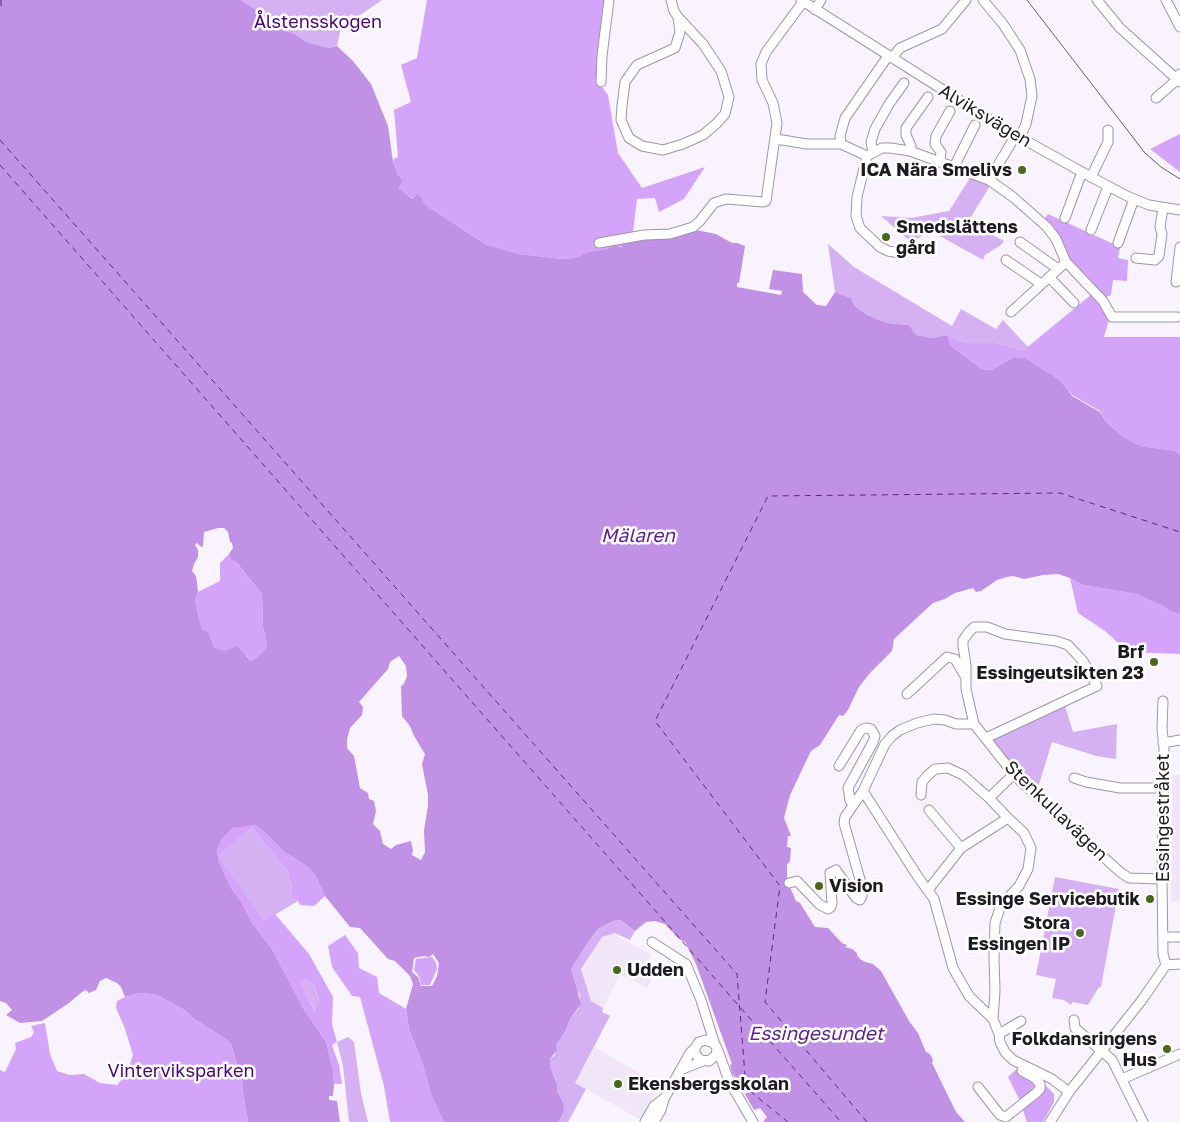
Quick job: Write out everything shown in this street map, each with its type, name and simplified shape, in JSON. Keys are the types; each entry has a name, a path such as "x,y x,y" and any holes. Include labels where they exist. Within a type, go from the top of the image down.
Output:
{"street":[{"path":"601,82 602,56 609,0"},
{"path":"672,0 674,11 678,17 703,44 721,71 729,97 725,114 702,135 663,150 642,146 629,138 621,120 625,82 637,65 675,48 680,32 678,17"},
{"path":"815,10 821,0"},
{"path":"842,144 840,136 845,118 890,57 900,48 942,29 966,0"},
{"path":"983,0 1003,24 1020,50 1030,79 1032,96 1026,124 989,180"},
{"path":"1097,0 1120,28 1179,78 1156,98"},
{"path":"1166,0 1180,26"},
{"path":"599,242 644,235 670,234 693,227 714,203 720,200 766,201 776,140 776,112 762,80 761,64 766,52 802,1"},
{"name":"Alviksvägen","path":"802,1 1018,136 1108,187 1162,208 1180,210"},
{"path":"900,253 888,251 880,247 860,228 856,216 857,197 870,154 875,129 904,83"},
{"path":"910,151 911,146 906,135 906,128 928,97"},
{"path":"940,161 941,152 935,141 950,111"},
{"path":"954,167 975,125"},
{"path":"1091,177 1108,142 1108,130"},
{"path":"776,140 807,144 842,144 870,154"},
{"path":"870,154 878,149 890,148 910,151 989,180 1013,197 1047,227 1056,239 1066,262 1103,301 1112,317 1177,317"},
{"path":"1066,218 1082,172"},
{"path":"1091,230 1108,187"},
{"path":"1118,243 1134,198"},
{"path":"1136,258 1155,260 1159,256 1162,234 1160,227 1162,208"},
{"path":"1020,242 1058,269"},
{"path":"1176,282 1180,247"},
{"path":"1006,260 1041,284"},
{"path":"1011,312 1066,262"},
{"path":"1049,277 1074,303"},
{"path":"789,883 797,881 819,904 828,909 832,904 830,873 836,870 856,898 860,900 862,896 861,883 844,823 845,817 852,804 863,791 885,744 900,730 934,719 956,724 974,724 966,688 963,640 974,627 987,626 1005,634 1056,641 1068,645 1083,661 1097,686 986,738"},
{"path":"907,694 947,656 955,659 966,679"},
{"name":"Essingestråket","path":"1163,701 1162,879 1163,954 1166,965"},
{"name":"Stenkullavägen","path":"974,724 1014,774 1120,872 1129,878 1162,879"},
{"path":"839,766 860,730 866,728 872,730 875,736 873,742 848,788 852,804"},
{"name":"Essingestråket","path":"1162,743 1180,740"},
{"path":"921,795 922,782 928,775 935,769 948,768 962,775 989,798 1024,833 1030,848 1028,869 1019,886 1001,905 996,922 994,959 996,991 993,1019"},
{"path":"989,798 1014,774"},
{"path":"1074,778 1120,788 1162,788"},
{"path":"863,791 934,898 953,968 970,996 993,1019 1005,1052 1013,1060 1052,1079 1069,1092"},
{"path":"928,810 961,848"},
{"path":"928,890 961,848 1008,818"},
{"path":"1163,937 1180,937"},
{"path":"652,942 686,964 729,1081 753,1122"},
{"path":"1050,1122 1069,1092 1142,1000 1166,965 1180,964"},
{"path":"1074,1020 1075,1028 1112,1060 1144,1122"},
{"path":"999,1034 1021,1021"},
{"path":"654,1122 661,1110 664,1099 690,1053 702,1040 710,1027"},
{"path":"680,1070 716,1056 716,1047 710,1041 702,1040"},
{"path":"695,1048 697,1057 723,1066"},
{"path":"1122,1079 1179,1058"},
{"path":"978,1086 1000,1115 1006,1117 1013,1112 1040,1089 1040,1084 1035,1078 1014,1066 1013,1060"},
{"path":"645,1122 654,1106 664,1099"}],"shaded area":[{"path":"1172,775 1180,775 1180,902 1171,902"},
{"name":"Udden","path":"615,933 618,934 618,937 651,954 648,961 651,963 648,968 655,972 647,988 620,974 603,1008 591,1002 581,969 602,937"},
{"name":"Ekensbergsskolan","path":"594,1047 660,1085 641,1120 575,1083"}],"green space":[{"name":"Ålstensskogen","path":"241,0 382,0 356,18 351,14 342,23 337,46 329,48 306,42 295,34 272,27 263,20 258,11"},
{"path":"427,0 607,0 598,82 608,95 618,153 642,188 705,167 684,199 659,212 655,198 637,199 633,233 624,242 622,248 615,245 606,249 588,252 575,258 562,259 519,254 485,244 425,206 418,193 414,199 397,188 398,175 393,162 398,157 394,110 411,102 401,65 417,58"},
{"path":"1180,134 1180,172 1150,149"},
{"path":"970,178 990,186 969,220 1004,241 985,255 983,260 931,231 911,242 881,216 911,218 949,211"},
{"path":"1048,214 1120,247 1118,258 1128,260 1127,281 1113,280 1111,295 1104,298 1067,258 1060,239 1044,219"},
{"path":"828,244 854,267 952,326 961,309 996,329 1003,320 1028,347 1024,350 995,343 967,343 947,335 933,338 916,335 909,325 887,323 867,315 855,306 851,298 835,292"},
{"path":"1092,294 1101,303 1109,320 1104,337 1180,337 1180,455 1176,451 1141,446 1125,438 1107,423 1100,411 1072,395 1057,378 1025,358 1014,357 991,370 982,369 951,346 947,335 967,343 995,343 1024,350"},
{"path":"229,554 262,594 263,627 267,646 261,654 251,661 247,656 214,647 209,633 202,629 195,600 198,592 220,581 220,563"},
{"path":"1070,578 1083,585 1136,594 1165,607 1169,611 1180,614 1180,654 1128,652 1105,631 1078,613"},
{"path":"1065,706 1073,732 1117,724 1116,759 1096,756 1052,742 1037,791 1015,770 992,740"},
{"path":"255,825 283,851 308,867 315,875 325,896 314,906 300,905 298,901 290,896 292,885 289,873 252,828 219,856 263,921 275,914 309,954 333,997 332,1024 337,1042 332,1045 339,1065 342,1084 334,1084 326,1042 303,1008 272,949 252,923 242,903 231,888 219,862 217,850 222,839 233,828","holes":["307,979 314,985 319,1000 315,1012 299,981"]},
{"path":"252,828 289,873 292,885 290,896 298,901 263,922 219,856"},
{"name":"Stora Essingen IP","path":"1055,877 1119,889 1101,987 1099,987 1088,1005 1072,1002 1071,1005 1064,1000 1052,998 1056,979 1036,975"},
{"path":"621,920 635,931 630,940 615,933 602,937 581,969 591,1001 603,1008 602,1012 610,1016 575,1083 586,1089 568,1122 559,1122 564,1111 557,1091 557,1083 550,1066 550,1059 555,1055 556,1045 566,1030 570,1019 579,1008 580,995 576,990 571,969 598,929 613,921"},
{"path":"345,935 358,953 359,968 377,977 379,993 406,1009 409,1029 422,1062 432,1097 444,1122 390,1122 384,1086 360,997 352,996 332,967 328,946"},
{"path":"432,957 437,969 430,985 421,985 419,976 414,970 416,959"},
{"path":"307,979 314,985 319,1001 316,1013 298,980"},
{"name":"Vinterviksparken","path":"140,993 157,995 186,1011 193,1018 231,1044 243,1084 248,1122 0,1122 0,1070 5,1072 16,1049 15,1043 31,1037 34,1032 31,1026 45,1023 50,1054 57,1071 70,1075 84,1074 100,1083 117,1085 127,1073 133,1055 116,1008 117,1001"},
{"path":"348,1037 354,1042 361,1093 368,1122 349,1122 343,1066 337,1042"},
{"path":"1019,1067 1037,1077 1054,1094 1054,1102 1043,1122 1027,1122 1020,1101 1008,1077"}],"water":[{"name":"Mälaren","path":"0,0 241,0 258,11 263,20 272,27 295,34 306,42 329,48 337,46 353,61 371,84 388,126 393,162 402,181 398,188 413,199 418,193 426,206 485,244 519,254 562,259 575,258 588,252 606,249 615,245 622,248 623,242 696,230 716,234 732,243 745,246 737,287 781,295 782,291 769,289 773,270 802,274 803,292 817,305 826,306 835,292 851,298 855,306 867,315 887,323 909,325 916,335 933,338 947,335 951,346 982,369 991,370 1014,357 1025,358 1057,378 1072,396 1100,412 1107,423 1125,438 1141,446 1176,451 1180,455 1180,614 1169,611 1165,607 1136,594 1083,585 1058,574 1024,579 1013,576 1007,577 997,580 981,591 976,592 973,588 955,593 933,603 894,639 892,651 870,673 859,687 848,710 843,716 839,715 820,745 811,751 790,795 784,818 791,836 788,836 787,847 791,848 790,861 787,865 787,880 796,901 800,903 815,927 828,928 842,943 847,945 845,947 852,949 860,959 873,964 881,971 909,1021 918,1033 926,1052 930,1054 933,1060 932,1063 956,1112 965,1122 763,1122 767,1117 760,1108 754,1110 745,1094 748,1091 743,1083 740,1085 732,1073 730,1065 732,1064 696,964 685,942 679,939 665,924 655,921 646,922 635,931 621,920 613,921 598,929 571,969 581,1004 570,1019 566,1030 556,1045 557,1050 550,1059 557,1091 563,1103 564,1111 559,1122 444,1122 432,1097 422,1062 409,1029 406,1009 413,984 410,976 395,961 388,959 360,928 350,927 325,896 315,875 308,867 283,851 255,825 233,828 222,839 217,850 219,862 231,888 242,903 252,923 272,949 303,1008 326,1042 334,1084 333,1096 329,1096 329,1100 337,1101 340,1122 248,1122 243,1084 231,1044 193,1018 186,1011 157,995 140,993 125,997 117,983 106,978 100,981 96,990 89,993 86,990 82,992 42,1021 20,1023 6,1015 12,1010 6,1003 0,1001","holes":["224,528 228,532 233,548 229,554 231,559 236,562 262,594 263,627 267,646 261,654 251,661 237,646 225,651 214,647 209,633 202,629 199,619 195,600 198,592 197,582 196,576 192,571 198,557 198,550 195,545 197,543 201,547 203,546 204,532","399,656 406,666 407,676 404,684 401,686 402,716 410,726 425,754 422,764 428,795 428,806 424,830 425,852 421,860 412,855 411,841 396,845 391,849 383,844 380,831 373,824 376,811 374,801 369,799 368,793 360,788 354,756 347,748 350,728 362,715 363,707 359,702 388,669 390,662","433,954 439,963 437,976 432,986 421,986 418,977 412,972 414,958 429,957"]}],"ferry route":[{"path":"1,0 1,6"},
{"path":"0,140 737,974 746,1088 788,1122"},
{"path":"0,165 841,1122"},
{"path":"867,1122 765,1002 780,886 655,721 768,496 1060,493 1180,532"}],"tram line":[{"path":"1027,0 1145,153 1161,167 1180,179"}],"place":[{"name":"ICA Nära Smelivs","path":"1022,170"},
{"name":"Smedslättens gård","path":"886,237"},
{"name":"Brf Essingeutsikten 23","path":"1154,662"},
{"name":"Vision","path":"819,886"},
{"name":"Essinge Servicebutik","path":"1150,899"},
{"name":"Stora Essingen IP","path":"1080,933"},
{"name":"Udden","path":"617,970"},
{"name":"Folkdansringens Hus","path":"1167,1049"},
{"name":"Ekensbergsskolan","path":"618,1084"}],"water label":[{"name":"Essingesundet","path":"816,1034"}]}
